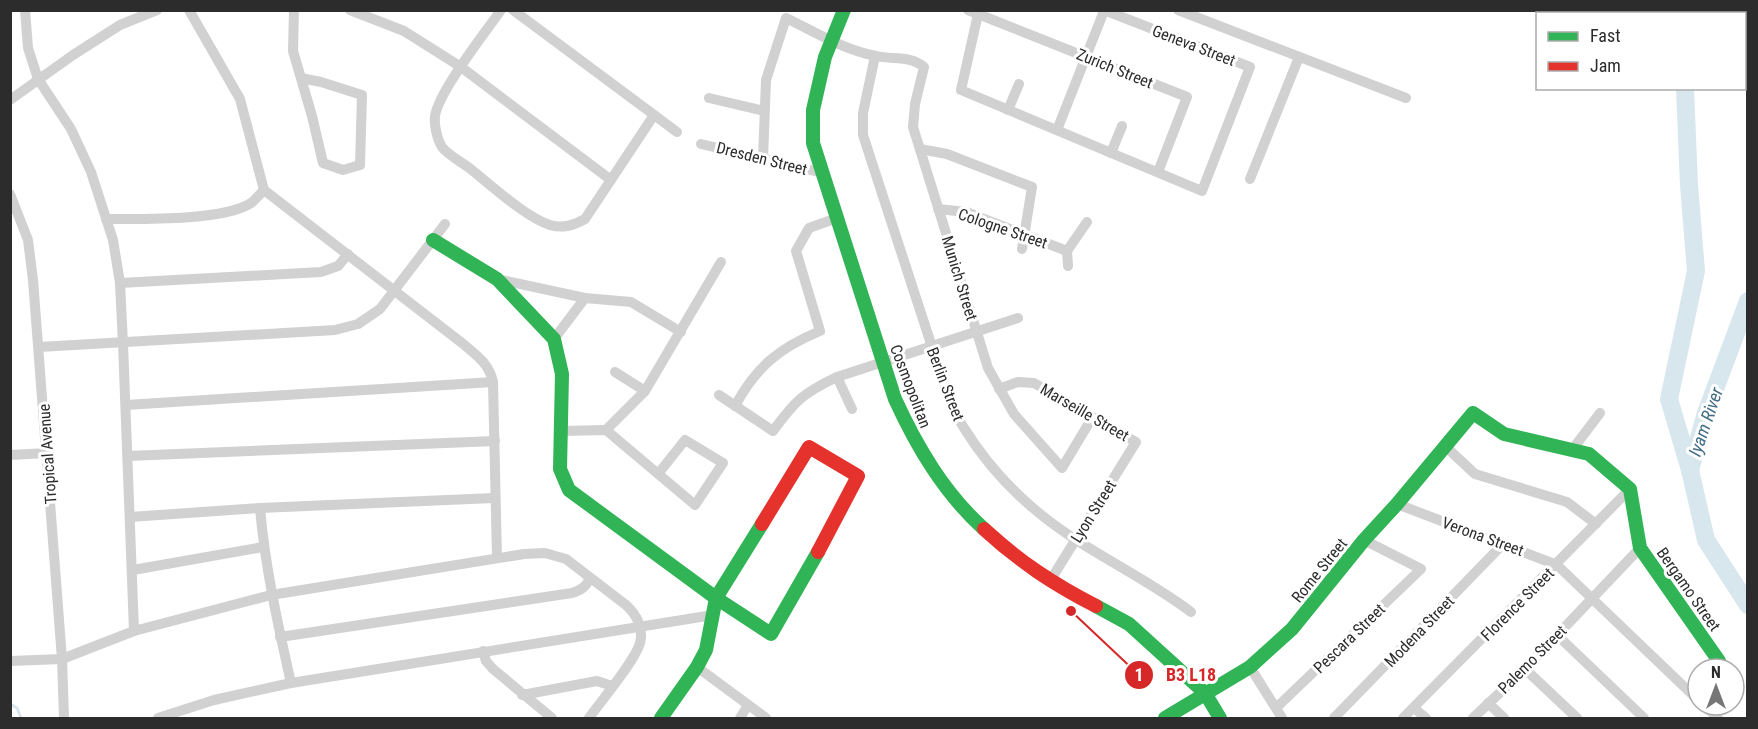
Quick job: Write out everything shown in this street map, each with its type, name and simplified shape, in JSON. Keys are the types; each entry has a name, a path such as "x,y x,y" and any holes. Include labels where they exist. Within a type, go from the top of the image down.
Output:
{"street":[{"path":"25,10 28,48 38,80 71,129 91,172 113,240 120,283 134,631"},
{"path":"10,100 73,55 120,26 157,10"},
{"path":"189,10 240,99 264,190 484,362 491,372 497,558"},
{"path":"294,10 294,51 323,163 343,170 360,165 362,94 301,78"},
{"path":"350,10 404,31 461,67 611,180"},
{"path":"501,10 461,67 440,102 435,115 435,128 442,147 533,217 551,225 565,227 575,225 585,219 654,115"},
{"path":"513,10 677,132"},
{"name":"Cosmopolitan","path":"844,10 825,57 813,110 813,143 895,399 912,436 934,472 968,514 1008,551 1050,581 1128,624 1205,693 1220,718"},
{"path":"1178,10 1406,98"},
{"path":"1058,130 1104,11"},
{"name":"Geneva Street","path":"1104,11 1250,67 1202,191 1158,172"},
{"path":"973,12 961,90 1158,172"},
{"name":"Zurich Street","path":"973,12 1187,97 1158,172"},
{"path":"763,159 766,80 786,18 831,41 875,56"},
{"name":"Munich Street","path":"875,56 916,59 924,67 915,104 913,127 988,368 999,390 1014,414 1062,468 1092,418"},
{"name":"Berlin Street","path":"875,56 863,113 864,135 946,390 963,427 992,466 1033,508 1076,539 1162,591 1191,612"},
{"path":"1250,179 1299,57"},
{"path":"1008,110 1019,84"},
{"path":"709,98 764,111"},
{"path":"1111,153 1122,126"},
{"name":"Dresden Street","path":"701,144 823,173"},
{"path":"920,149 947,154 1032,187 1022,249"},
{"path":"106,219 167,218 228,211 250,204 264,190"},
{"name":"Tropical Avenue","path":"10,194 28,240 47,453 64,718"},
{"name":"Cologne Street","path":"938,209 966,212 1067,251 1087,222"},
{"path":"735,405 748,382 768,361 795,342 820,331 796,251 810,228 837,218"},
{"path":"39,347 123,344 335,330 358,324 380,309 446,224"},
{"path":"433,240 497,279 554,339 562,374 560,469 569,490 716,598 771,634 858,476 809,447 716,598 706,650 697,667 661,718"},
{"path":"1067,251 1068,266"},
{"path":"120,283 321,272 338,266 348,254"},
{"path":"606,430 645,391 721,262"},
{"path":"497,279 585,298 631,302 681,332"},
{"path":"554,339 585,298"},
{"path":"719,395 773,431 792,406 812,389 837,377 1018,318"},
{"path":"615,372 645,391"},
{"path":"837,377 852,409"},
{"path":"126,405 493,382"},
{"name":"Marseille Street","path":"999,390 1018,382 1034,383 1136,442"},
{"name":"Rome Street","path":"1164,718 1250,667 1292,629 1364,540 1473,413 1504,434 1572,450"},
{"path":"1600,413 1572,450 1589,454 1630,489"},
{"path":"561,431 606,430 658,474 695,505 723,463 685,440 658,474"},
{"path":"128,456 495,441"},
{"name":"Lyon Street","path":"1050,581 1136,442"},
{"path":"1445,446 1475,474 1567,502 1596,524"},
{"path":"10,455 47,453"},
{"name":"Florence Street","path":"1403,718 1630,489"},
{"name":"Bergamo Street","path":"1630,489 1640,548 1716,657"},
{"path":"130,517 260,508 494,498"},
{"name":"Verona Street","path":"1397,504 1557,565 1686,689"},
{"path":"260,508 263,547 271,595 291,683"},
{"name":"Pescara Street","path":"1276,707 1421,569 1364,540"},
{"name":"Modena Street","path":"1334,718 1503,544"},
{"path":"133,570 263,547"},
{"name":"Palemo Street","path":"1473,718 1525,669 1640,548"},
{"path":"10,661 62,659 134,631 271,595 524,554 555,554 566,559 634,612 639,625 640,642 636,652 589,718"},
{"path":"280,637 572,593 587,585 590,578"},
{"path":"158,718 214,700 291,683 712,615"},
{"path":"1557,635 1644,718"},
{"path":"483,651 486,661 493,669 552,718"},
{"path":"697,667 766,718"},
{"path":"1250,667 1282,718"},
{"path":"1525,669 1577,718"},
{"path":"522,695 597,681 612,686"},
{"path":"1488,703 1504,718"},
{"path":"740,718 748,705"},
{"path":"1414,708 1426,718"}],"waterway":[{"path":"1685,90 1689,185 1696,271 1669,399 1690,470 1706,540 1748,605"},
{"name":"Iyam River","path":"1690,470 1706,413 1748,301"},
{"path":"10,704 17,708 21,718"}],"traffic: fast":[{"path":"844,10 825,57 813,110 813,143 895,399 944,485 984,529"},
{"path":"433,240 497,279 554,339 562,374 560,469 569,490 716,598 771,634 818,552"},
{"path":"1165,718 1250,667 1292,629 1364,540 1473,413 1504,434 1589,454 1630,489 1640,548 1716,657"},
{"path":"661,718 697,667 706,650 716,598 762,524"},
{"path":"1096,606 1129,624 1205,693 1220,718"}],"traffic: jam":[{"path":"762,524 809,447 858,476 818,552"},
{"path":"984,529 1037,572 1096,606"}],"place":[{"name":"B3 L18","path":"1071,611"}]}
